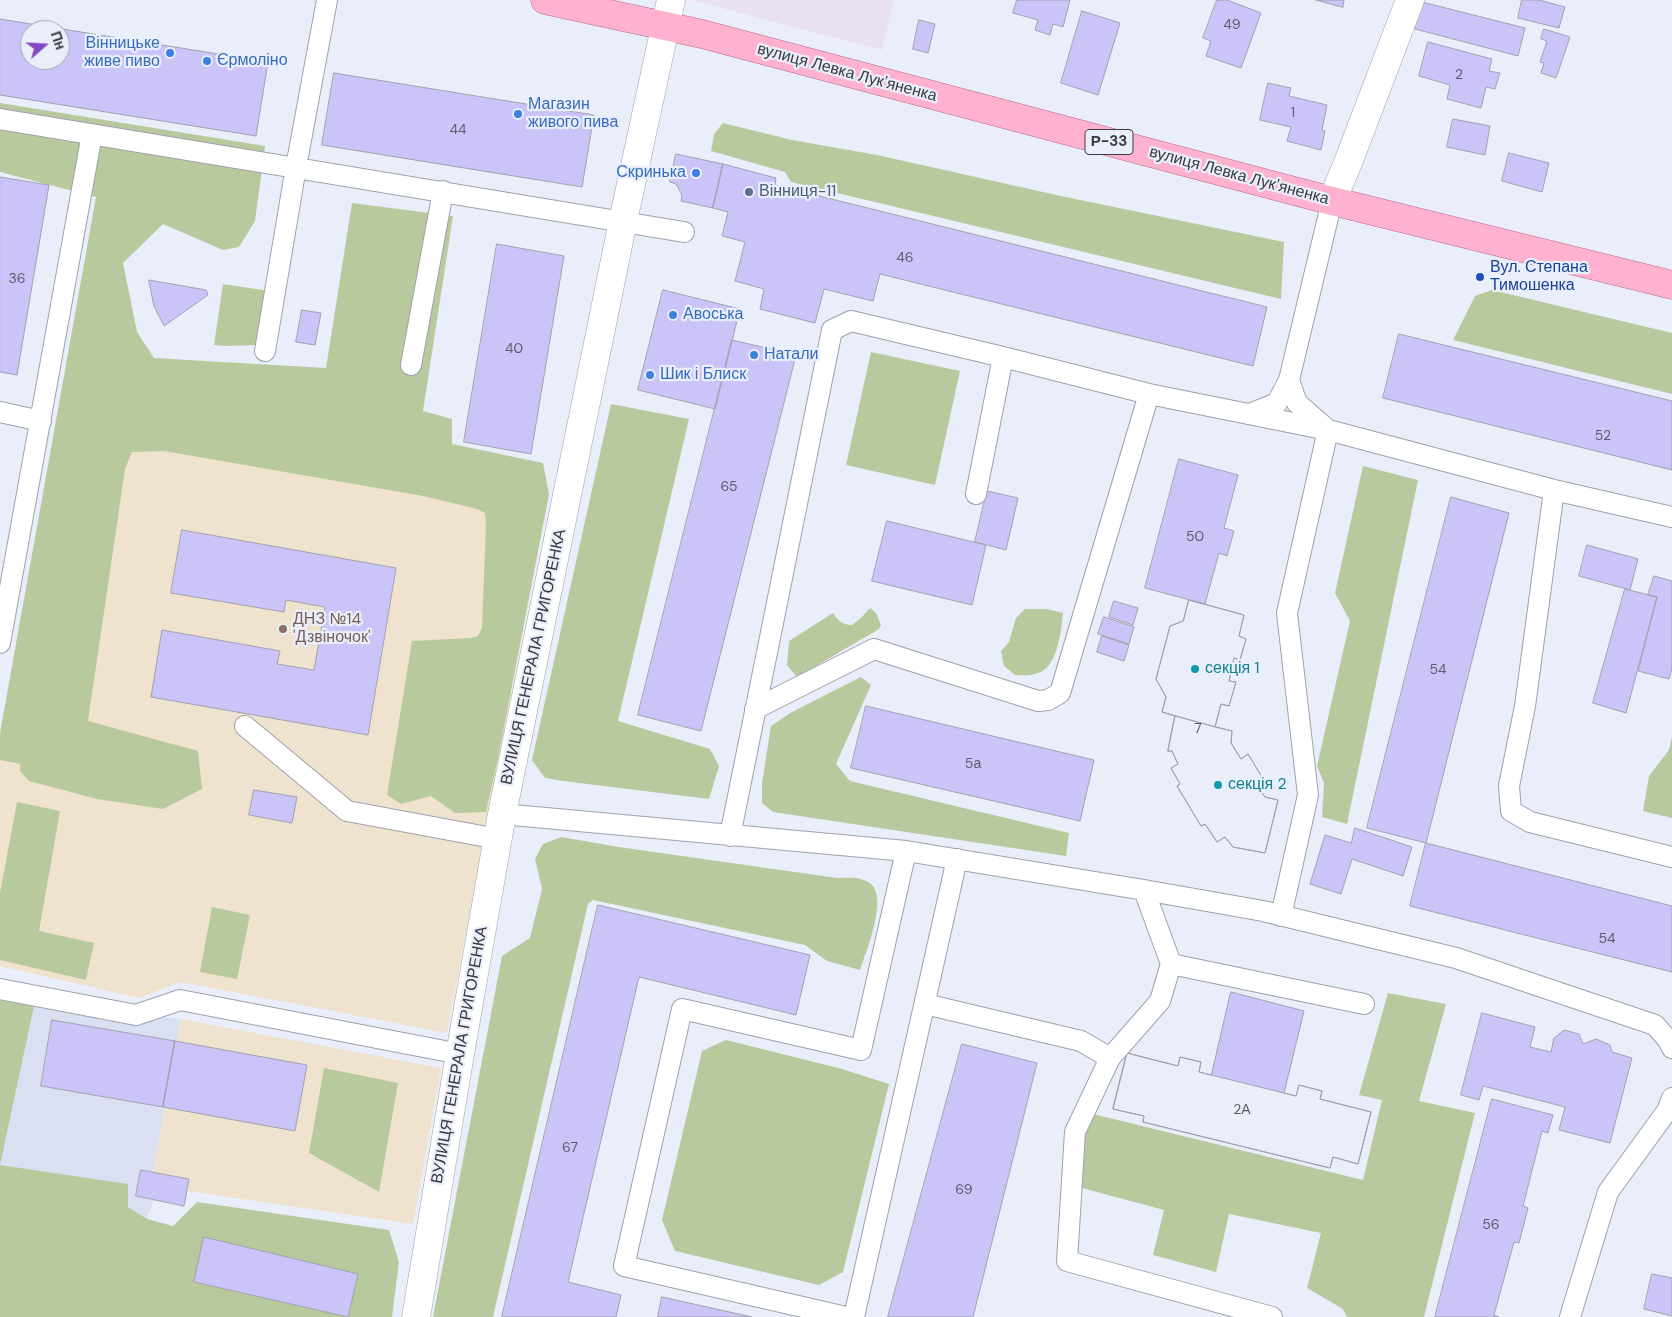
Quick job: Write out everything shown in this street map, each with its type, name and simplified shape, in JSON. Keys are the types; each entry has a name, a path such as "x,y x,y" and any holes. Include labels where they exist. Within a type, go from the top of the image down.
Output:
{"main road":[{"name":"вулиця Левка Лукʼяненка","path":"545,0 702,34 1332,201 1672,285"}],"street":[{"name":"ВУЛИЦЯ ГЕНЕРАЛА ГРИГОРЕНКА","path":"416,1317 500,826 623,221 671,0"},
{"path":"1332,201 1410,0"}],"lane":[{"path":"265,351 327,0"},
{"path":"0,119 684,232"},
{"path":"0,643 92,134"},
{"path":"411,366 443,191"},
{"path":"1250,414 1277,402 1289,380 1332,201"},
{"path":"730,836 832,330 851,321 1148,394 1328,430 1554,490 1672,517"},
{"path":"976,494 1003,357"},
{"path":"1289,380 1297,403 1328,430"},
{"path":"755,709 874,649 1038,701 1048,700 1060,693 1148,394"},
{"path":"0,412 40,422"},
{"path":"1281,916 1308,795 1287,613 1328,430"},
{"path":"1554,490 1526,706 1509,786 1511,810 1530,822 1672,857"},
{"path":"245,726 347,811 500,826 730,836 906,851 1144,890 1281,916 1456,958 1655,1025 1668,1040 1672,1048"},
{"path":"846,1317 624,1266 682,1010 861,1050 906,851"},
{"path":"854,1317 957,859"},
{"path":"1144,890 1171,964 1160,1001 1110,1058 1074,1132 1067,1262 1272,1317"},
{"path":"1171,964 1364,1004"},
{"path":"0,989 136,1014 180,1000 460,1054"},
{"path":"924,1004 1081,1040 1110,1058"},
{"path":"1570,1317 1608,1192 1667,1111 1672,1098"}],"shaded area":[{"path":"691,0 894,0 882,50"},
{"name":"ДНЗ №14 'Дзвіночок'","path":"79,403 549,494 447,1033 180,982 139,998 0,966 0,760 20,764"},
{"path":"0,990 136,1015 181,1019 153,1172 141,1170 136,1196 154,1200 132,1255 0,1234"},
{"path":"181,1019 441,1068 413,1224 187,1191 188,1179 153,1172"}],"green space":[{"path":"0,103 265,146 255,221 239,247 223,250 163,224 123,263 137,332 154,358 326,368 352,203 453,216 423,411 452,419 452,444 543,463 549,494 486,812 455,813 431,796 401,804 387,795 412,641 471,638 478,636 482,628 485,513 477,509 423,496 164,451 132,452 125,469 88,721 198,751 202,789 163,809 97,799 29,781 20,771 20,764 0,760 0,733 96,197 0,172"},
{"path":"723,123 792,140 877,155 1061,196 1284,242 1281,299 791,182 785,172 711,151 714,134"},
{"path":"223,284 269,291 259,345 214,345"},
{"path":"1492,290 1672,333 1672,394 1453,340 1475,296"},
{"path":"871,352 960,371 935,485 846,465"},
{"path":"611,404 689,419 618,721 710,749 719,766 709,799 545,778 532,760"},
{"path":"1363,466 1418,480 1347,824 1322,817 1324,783 1317,766 1350,621 1335,593"},
{"path":"870,608 876,613 881,625 879,629 797,677 787,665 789,641 833,613 841,622 852,625"},
{"path":"1025,609 1047,609 1063,613 1061,630 1057,649 1049,665 1043,671 1028,675 1015,675 1004,666 1001,651 1009,642 1016,618"},
{"path":"861,677 871,685 836,764 850,781 1069,833 1066,856 773,812 762,803 762,783 771,726 790,713"},
{"path":"1672,737 1672,818 1643,811 1649,776 1669,750"},
{"path":"17,802 60,811 39,931 94,943 86,980 0,960 0,893"},
{"path":"561,837 619,847 867,881 876,891 877,901 877,913 871,938 860,970 827,961 805,945 593,900 588,904 493,1317 433,1317 502,956 530,938 542,889 535,859 543,844"},
{"path":"212,907 250,915 237,979 200,972"},
{"path":"1388,993 1446,1004 1419,1101 1475,1113 1424,1317 1347,1317 1343,1309 1307,1288 1321,1233 1229,1214 1216,1272 1153,1255 1164,1210 1082,1188 1081,1134 1093,1114 1363,1180 1382,1100 1359,1095"},
{"path":"0,1000 34,1006 0,1165"},
{"path":"726,1040 842,1069 889,1084 843,1272 819,1285 675,1251 662,1220 702,1051"},
{"path":"324,1068 398,1083 379,1192 309,1153"},
{"path":"0,1165 128,1184 128,1207 147,1219 173,1226 197,1202 389,1230 399,1262 392,1317 0,1317"}],"building":[{"path":"1017,0 1070,0 1063,27 1053,24 1050,35 1035,30 1038,20 1013,13"},
{"path":"1217,0 1227,0 1261,13 1241,68 1206,56 1211,41 1203,38"},
{"path":"1316,0 1344,0 1343,7"},
{"path":"1522,0 1539,0 1565,7 1559,28 1518,18"},
{"path":"1422,2 1525,28 1518,56 1415,29"},
{"path":"1082,11 1120,23 1098,95 1061,83"},
{"path":"0,19 20,22 20,70 70,70 70,30 268,62 256,136 0,95"},
{"path":"919,20 935,24 928,53 913,49"},
{"path":"1544,29 1570,37 1556,78 1541,73 1544,63 1540,62 1547,41 1541,39"},
{"path":"1428,42 1492,59 1489,71 1500,73 1495,89 1486,87 1481,108 1447,99 1450,85 1419,76"},
{"path":"334,73 594,115 582,187 322,145"},
{"path":"1268,83 1291,88 1289,96 1327,105 1322,130 1325,131 1321,150 1287,141 1291,127 1260,120"},
{"path":"1453,119 1490,126 1485,155 1447,147"},
{"path":"1509,153 1549,163 1542,192 1502,181"},
{"name":"Скринька","path":"676,154 723,164 713,208 681,201 682,195 676,184 670,182"},
{"path":"723,164 776,178 775,185 1267,307 1253,366 880,274 873,301 824,289 815,323 760,309 764,289 735,281 745,242 722,236 728,212 713,208"},
{"path":"0,177 49,185 17,375 0,372"},
{"path":"497,244 564,256 531,454 464,442"},
{"path":"149,280 206,290 208,295 164,326 154,306"},
{"path":"663,290 740,309 715,409 638,390"},
{"path":"302,310 321,313 315,345 296,342"},
{"path":"1399,334 1672,401 1672,470 1383,398"},
{"path":"732,340 796,355 701,731 638,715"},
{"path":"1179,459 1238,475 1224,528 1234,531 1227,556 1219,553 1205,604 1145,588"},
{"path":"987,491 1018,498 1006,550 975,542"},
{"path":"1451,497 1509,513 1426,843 1367,828"},
{"path":"887,521 986,545 972,605 872,581"},
{"path":"182,530 396,568 368,735 151,697 162,630 280,651 277,664 314,670 325,607 286,600 284,612 171,593"},
{"path":"1587,545 1638,559 1630,590 1579,576"},
{"path":"1654,576 1672,581 1672,669 1669,679 1638,671 1657,597 1648,595"},
{"path":"1625,589 1657,597 1626,713 1593,703"},
{"name":"секція 1","path":"1189,600 1244,615 1239,636 1246,639 1240,660 1234,658 1229,681 1236,682 1229,706 1221,704 1215,727 1162,712 1166,697 1156,679 1170,626 1183,621"},
{"path":"1189,600 1244,615 1239,636 1246,639 1240,660 1234,658 1229,681 1236,682 1229,706 1221,704 1215,727 1232,731 1231,743 1241,759 1248,754 1262,777 1255,782 1265,797 1278,800 1265,853 1233,847 1225,837 1217,842 1205,824 1201,826 1177,786 1180,784 1171,768 1178,764 1172,751 1168,751 1175,716 1162,712 1166,697 1156,679 1170,626 1183,621"},
{"path":"1114,601 1138,608 1133,625 1109,617"},
{"path":"1104,617 1134,627 1129,644 1098,634"},
{"path":"1102,636 1129,645 1124,661 1097,652"},
{"path":"866,706 1094,760 1080,821 851,768"},
{"name":"секція 2","path":"1175,716 1232,731 1231,743 1241,759 1248,754 1262,777 1255,782 1265,797 1278,800 1265,853 1233,847 1225,837 1217,842 1205,824 1201,826 1177,786 1180,784 1171,768 1178,764 1172,751 1168,751"},
{"path":"254,790 297,797 292,823 249,815"},
{"path":"1355,828 1412,847 1403,876 1352,859 1341,894 1310,884 1325,835 1351,843"},
{"path":"1426,843 1672,906 1672,972 1410,906"},
{"path":"598,905 810,955 796,1015 639,977 568,1282 621,1295 616,1317 502,1317"},
{"path":"1231,992 1304,1011 1284,1093 1296,1096 1299,1085 1322,1091 1320,1099 1371,1112 1358,1164 1333,1157 1330,1168 1143,1122 1144,1116 1113,1109 1127,1053 1178,1066 1180,1057 1201,1062 1199,1072 1211,1075"},
{"path":"1482,1013 1535,1027 1530,1047 1551,1052 1554,1038 1564,1030 1579,1034 1583,1044 1596,1039 1610,1045 1612,1052 1632,1058 1610,1143 1559,1130 1565,1107 1483,1086 1479,1100 1461,1095"},
{"path":"52,1020 175,1041 163,1107 41,1086"},
{"path":"175,1041 307,1065 295,1131 163,1107"},
{"path":"962,1044 1037,1063 973,1317 888,1317"},
{"path":"1127,1053 1178,1066 1180,1057 1201,1062 1199,1072 1296,1096 1299,1085 1322,1091 1320,1099 1371,1112 1358,1164 1333,1157 1330,1168 1143,1122 1144,1116 1113,1109"},
{"path":"1492,1099 1553,1115 1548,1133 1542,1131 1523,1206 1528,1208 1519,1243 1514,1242 1494,1315 1499,1317 1435,1317"},
{"path":"141,1170 189,1179 184,1206 136,1196"},
{"path":"204,1237 358,1274 348,1317 194,1282"},
{"path":"1652,1274 1672,1278 1672,1316 1644,1309"},
{"path":"662,1297 752,1317 658,1317"}],"place":[{"name":"Вінницьке живе пиво","path":"170,53"},
{"name":"Єрмоліно","path":"207,61"},
{"name":"Магазин живого пива","path":"518,114"},
{"name":"Скринька","path":"696,173"},
{"name":"Вінниця-11","path":"749,192"},
{"name":"Вул. Степана Тимошенка","path":"1480,277"},
{"name":"Авоська","path":"673,315"},
{"name":"Натали","path":"754,355"},
{"name":"Шик і Блиск","path":"650,375"},
{"name":"ДНЗ №14 'Дзвіночок'","path":"283,629"},
{"name":"секція 1","path":"1195,669"},
{"name":"секція 2","path":"1218,785"}]}
